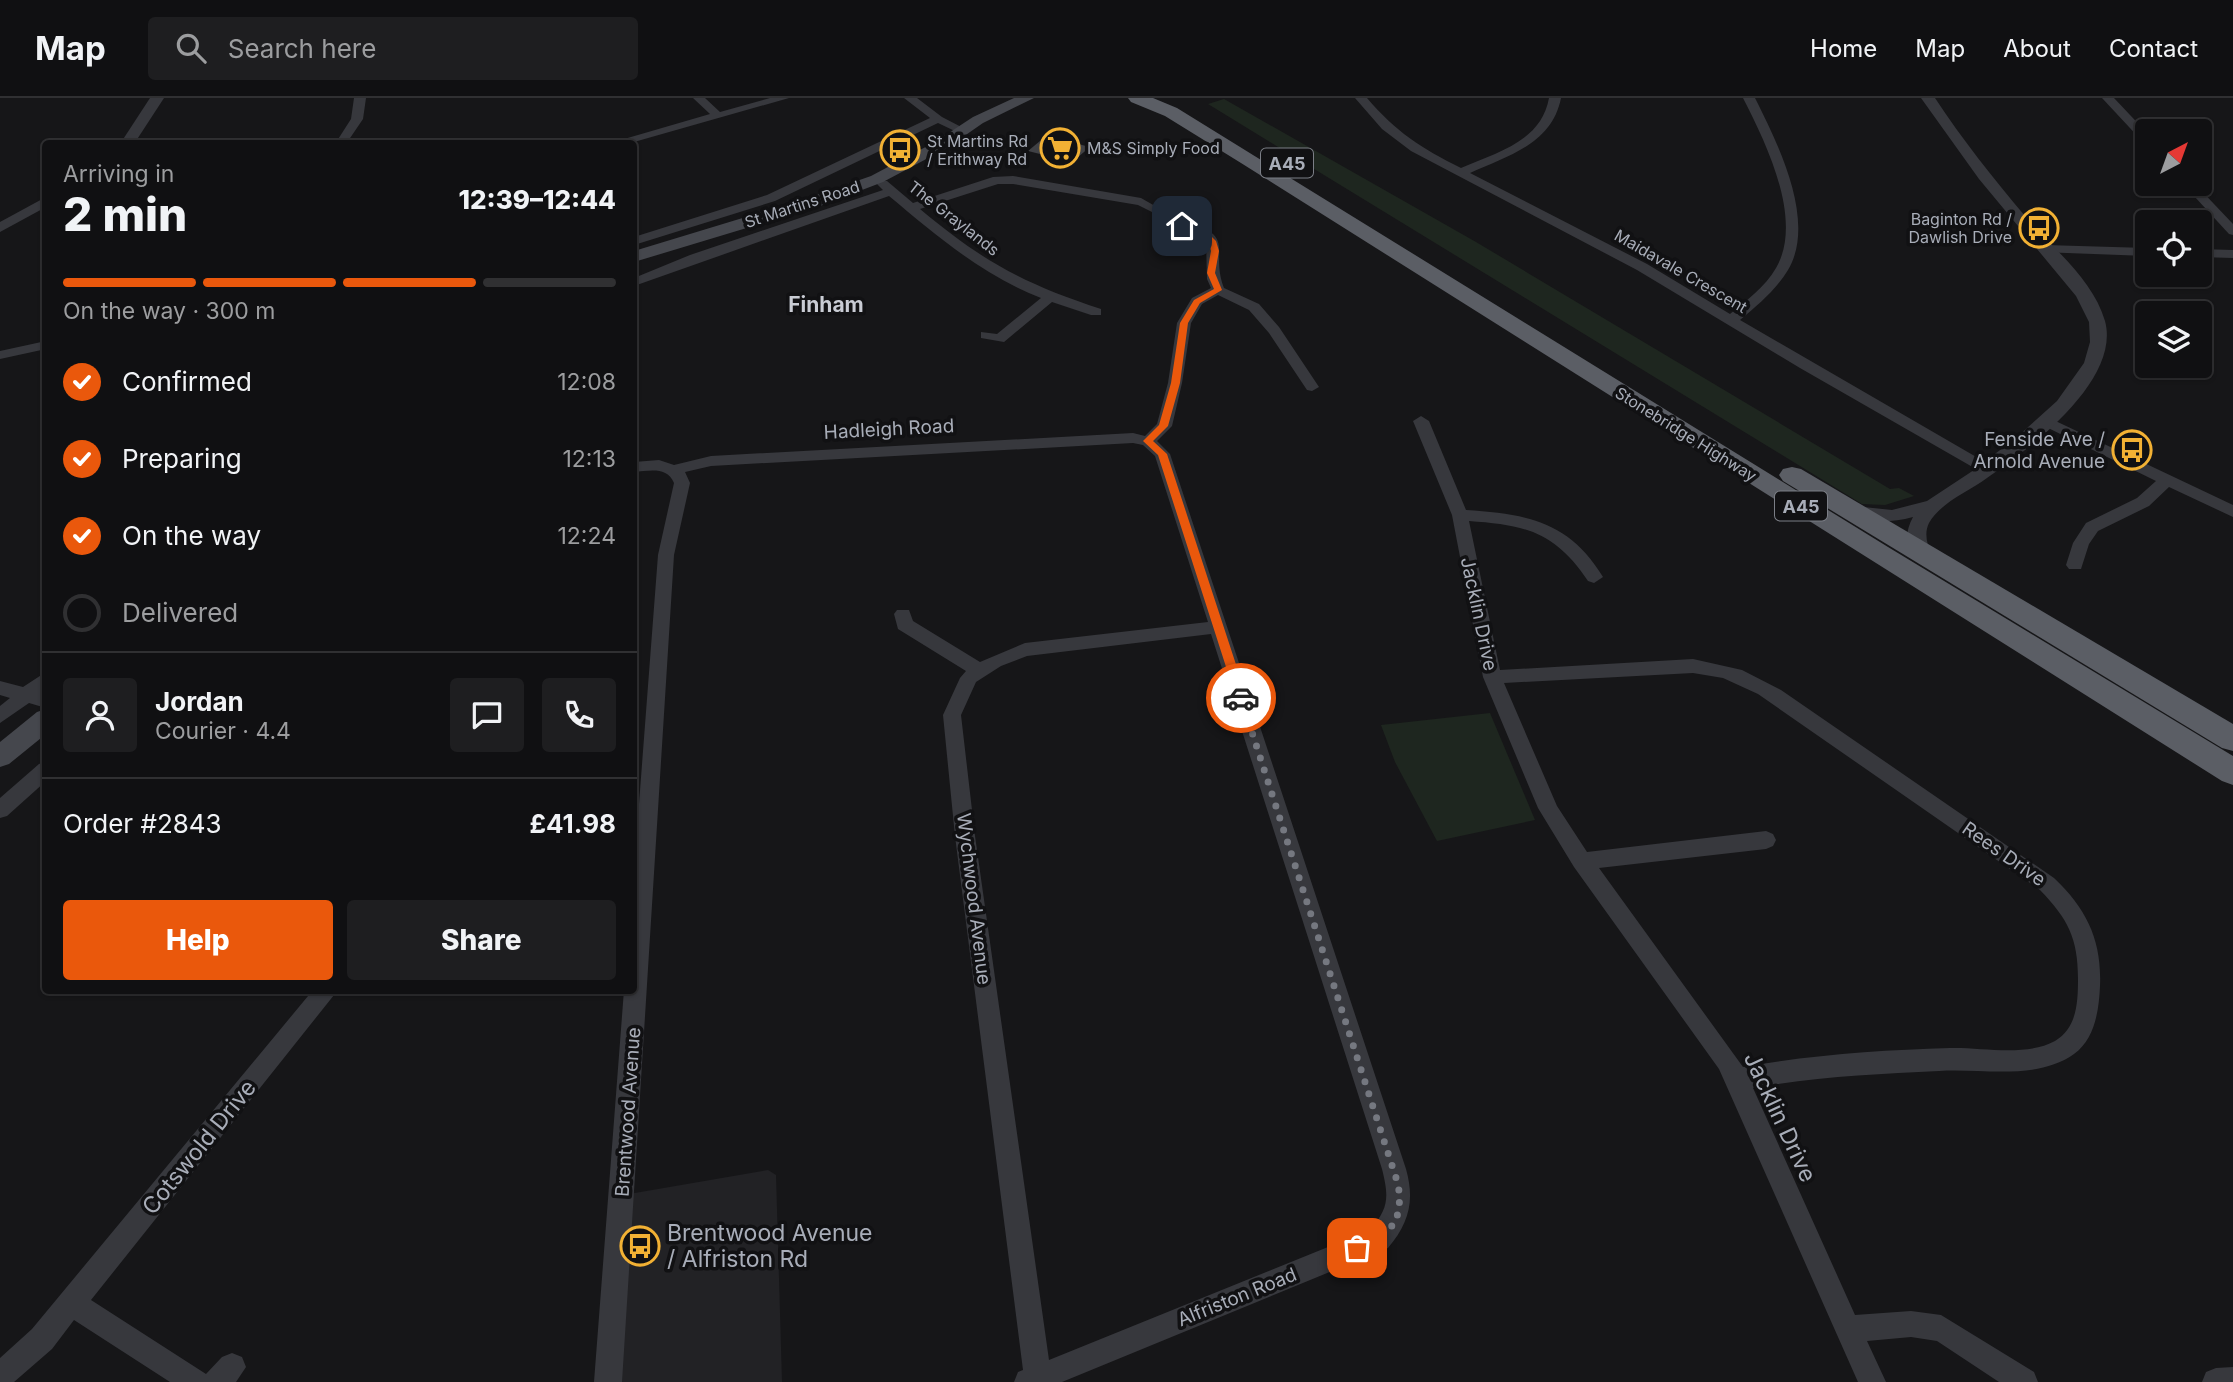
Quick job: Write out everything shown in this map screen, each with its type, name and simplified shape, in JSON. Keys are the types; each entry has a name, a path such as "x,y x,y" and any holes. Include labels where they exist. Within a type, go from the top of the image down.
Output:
{"highway":[{"name":"Stonebridge Highway","path":"1138,98 1165,109 1259,166 1878,554 2233,772"},
{"name":"Stonebridge Highway","path":"1180,98 1852,512 2233,739"}],"main road":[{"name":"St Martins Road","path":"637,256 814,202 877,179 963,131 988,123 1034,99"},
{"path":"0,757 42,722"}],"street":[{"path":"130,140 157,98"},
{"path":"343,140 358,119 360,98"},
{"path":"699,98 718,116"},
{"path":"627,140 783,98"},
{"path":"910,98 938,119 963,131"},
{"name":"Maidavale Crescent","path":"1361,98 1395,135 1459,173 1611,249 1989,469"},
{"path":"1459,173 1536,135 1551,117 1555,98"},
{"path":"1731,320 1758,299 1778,276 1789,255 1793,237 1789,195 1749,98"},
{"path":"1921,554 1916,532 1922,518 1933,506 1989,469 2045,421 2077,389 2092,366 2099,344 2097,321 2083,294 1980,172 1928,98"},
{"path":"2108,98 2135,126"},
{"name":"St Martins Road","path":"637,240 771,198 938,119"},
{"name":"The Graylands","path":"877,179 976,259 1015,282 1096,312"},
{"path":"912,208 997,180 1013,180 1141,202 1156,210"},
{"name":"St Martins Road","path":"637,281 891,191"},
{"path":"2200,196 2233,231"},
{"path":"0,228 42,203"},
{"path":"1182,226 1201,230 1212,241 1215,251 1211,273 1218,290 1254,307 1274,330 1312,387"},
{"path":"2045,249 2135,252"},
{"path":"2212,253 2233,254"},
{"path":"1148,441 1164,426 1175,383 1184,323 1197,301 1218,290"},
{"path":"986,335 999,339 1050,297"},
{"path":"0,355 42,346"},
{"name":"Jacklin Drive","path":"1421,421 1460,515 1492,677 1548,807 1581,861 1727,1061 1872,1382"},
{"path":"2045,421 2233,512"},
{"name":"Hadleigh Road","path":"637,467 659,465 673,470 711,461 938,447 1133,438 1148,441"},
{"name":"Alfriston Road","path":"1033,1380 1379,1239 1398,1216 1401,1202 1398,1184 1162,454 1148,441"},
{"name":"Brentwood Avenue","path":"637,968 666,555 682,483 682,478 673,470"},
{"path":"2075,565 2081,543 2092,527 2143,502 2167,480"},
{"path":"1852,512 1867,516 1892,516 1933,506"},
{"path":"1460,515 1511,518 1544,528 1572,545 1594,576"},
{"path":"903,614 904,624 979,670"},
{"name":"Wychwood Avenue","path":"1033,1380 952,715 960,693 970,678 979,670 1008,656 1040,647 1218,627"},
{"name":"Rees Drive","path":"1492,677 1693,666 1720,669 1747,679 1785,702 2047,884 2064,900 2086,934 2089,970 2085,1022 2072,1043 2051,1054 2036,1058 1949,1059 1781,1071 1737,1079"},
{"path":"0,716 42,682"},
{"path":"0,688 42,700"},
{"path":"0,810 42,775"},
{"path":"1581,861 1766,841"},
{"name":"Cotswold Drive","path":"0,1376 42,1339 324,994"},
{"name":"Brentwood Avenue","path":"608,1382 635,994"},
{"path":"71,1303 195,1382"},
{"path":"1849,1329 1911,1324 1941,1328 2024,1382"},
{"path":"2216,1382 2233,1381"}],"shaded area":[{"path":"1224,99 1476,242 1890,489 1899,488 1914,496 1885,505 1862,504 1208,104"},
{"path":"1490,713 1535,820 1437,841 1395,762 1381,725"},
{"path":"768,1170 776,1175 782,1382 617,1382 629,1194"}],"building":[{"name":"M&S Simply Food","path":"1046,136 1090,147 1072,162 1028,151"}],"way so far":[{"path":"1241,698 1398,1184 1401,1202 1398,1216 1391,1228 1379,1239 1357,1248"}],"place":[{"name":"M&S Simply Food","path":"1060,148"},
{"name":"St Martins Rd / Erithway Rd","path":"900,150"},
{"name":"Baginton Rd / Dawlish Drive","path":"2039,228"},
{"name":"Fenside Ave / Arnold Avenue","path":"2132,450"},
{"name":"Brentwood Avenue / Alfriston Rd","path":"640,1246"}],"district":[{"name":"Finham","path":"826,304"}],"route":[{"path":"1182,226 1201,230 1215,246 1211,273 1218,290 1197,301 1184,323 1175,383 1164,426 1148,441 1162,454 1241,698"}]}
